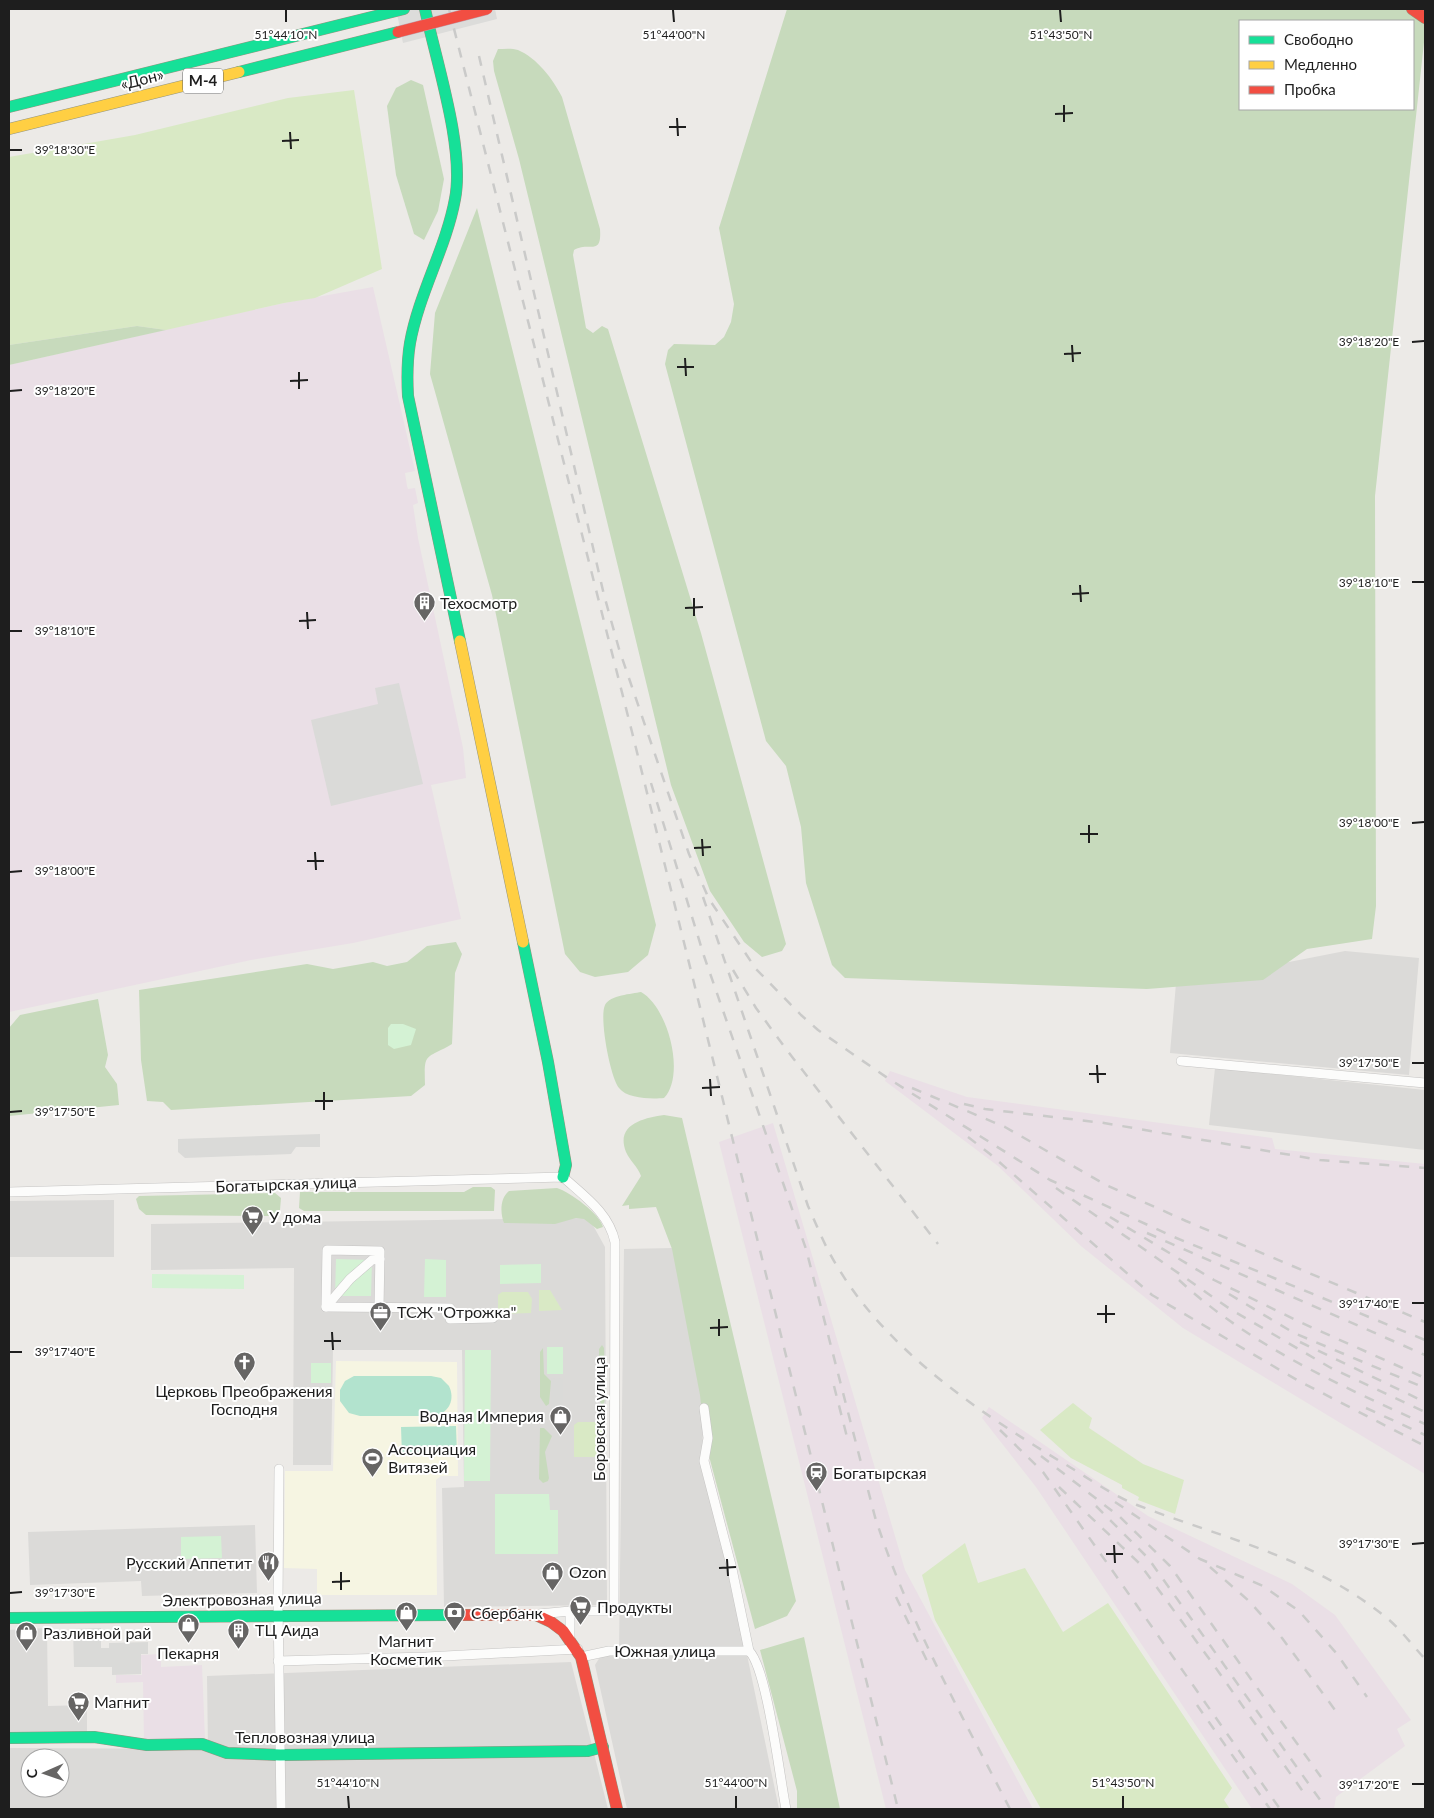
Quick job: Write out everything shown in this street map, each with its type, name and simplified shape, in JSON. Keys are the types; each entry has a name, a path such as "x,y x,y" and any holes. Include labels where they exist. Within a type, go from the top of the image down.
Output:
{"main road":[{"path":"425,9 455,143 457,170 456,198 446,232 415,315 405,374 408,396 548,1062 566,1165 563,1177"},
{"name":"«Дон»","path":"9,129 487,9"},
{"path":"1412,9 1425,18"},
{"name":"«Дон»","path":"9,107 398,10"},
{"path":"536,1614 558,1626 570,1638 579,1653 617,1809"},
{"name":"Электровозная улица","path":"9,1618 536,1614"},
{"name":"Тепловозная улица","path":"9,1738 94,1736 146,1745 202,1744 227,1753 280,1755 588,1751 603,1748"}],"street":[{"path":"1181,1061 1425,1083"},
{"name":"Богатырская улица","path":"9,1192 563,1177"},
{"name":"Боровская улица","path":"563,1177 605,1216 612,1228 615,1242 614,1611 570,1611"},
{"path":"326,1307 328,1250 380,1251 379,1308"},
{"path":"326,1307 350,1279 372,1260 380,1259"},
{"path":"326,1307 450,1308 450,1319 493,1318"},
{"path":"704,1408 708,1438 704,1461 732,1569 749,1651 754,1655 762,1677 786,1809"},
{"path":"279,1469 278,1661 280,1809"},
{"path":"536,1614 570,1611 570,1638"},
{"name":"Южная улица","path":"278,1661 608,1651 749,1651"}],"shaded area":[{"path":"373,287 415,471 405,473 407,486 408,489 415,488 418,503 413,505 418,538 463,748 466,778 431,785 461,919 353,943 251,960 9,1012 9,365 284,303"},
{"path":"399,683 423,784 331,806 311,720 378,704 375,688"},
{"path":"1345,951 1419,958 1409,1075 1170,1053 1177,972 1263,967"},
{"path":"1215,1068 1425,1090 1425,1150 1209,1125"},
{"path":"890,1071 967,1097 1272,1138 1275,1149 1425,1164 1425,1474 1183,1328 1081,1246 998,1166 885,1081"},
{"path":"773,1123 905,1570 1033,1809 886,1809 719,1142"},
{"path":"320,1134 320,1147 296,1147 291,1154 185,1158 178,1152 178,1139"},
{"path":"114,1200 114,1257 9,1257 9,1201"},
{"path":"589,1218 605,1247 607,1605 444,1607 442,1488 464,1487 462,1350 333,1350 331,1465 293,1465 294,1268 151,1270 151,1224"},
{"path":"673,1248 702,1401 703,1466 728,1563 779,1809 627,1809 595,1665 600,1657 619,1653 624,1249"},
{"path":"336,1361 457,1362 458,1476 441,1476 436,1480 437,1595 317,1595 317,1569 284,1568 285,1471 333,1471"},
{"path":"551,1378 563,1379 563,1416 551,1416"},
{"path":"989,1407 1148,1516 1292,1584 1335,1615 1411,1720 1397,1729 1405,1746 1336,1797 1334,1809 1252,1809 1036,1487 982,1418"},
{"path":"255,1525 257,1593 142,1596 141,1581 30,1585 28,1532"},
{"path":"47,1628 48,1706 87,1705 87,1735 9,1736 9,1630"},
{"path":"101,1628 101,1648 109,1648 109,1643 148,1642 148,1654 141,1654 141,1674 112,1675 112,1667 74,1667 73,1629"},
{"path":"161,1654 161,1667 202,1665 205,1740 144,1741 143,1682 116,1683 116,1675 142,1675 141,1655"},
{"path":"571,1662 608,1809 9,1809 9,1748 20,1748 20,1798 70,1798 70,1748 208,1749 207,1676"}],"green space":[{"path":"787,9 1425,9 1425,33 1375,496 1376,906 1372,939 1307,949 1263,980 1147,989 845,978 832,965 806,883 801,827 786,766 766,741 665,364 668,350 674,344 715,345 724,337 731,322 734,304 719,228"},
{"path":"498,49 518,50 532,58 549,76 562,97 600,229 600,238 597,246 574,250 573,255 586,328 593,333 602,326 608,329 701,633 786,944 782,951 762,957 744,942 710,891 671,785 519,159 494,71 493,61"},
{"path":"411,80 423,85 444,179 438,211 424,240 414,234 396,175 387,106 396,88"},
{"path":"354,90 382,269 315,298 284,303 166,330 137,326 9,345 9,157 135,135 288,98"},
{"path":"477,208 656,925 648,955 628,972 595,977 580,972 565,954 492,595 430,374 435,313"},
{"path":"137,326 166,330 9,365 9,345"},
{"path":"456,942 462,954 455,973 452,1044 428,1058 425,1066 425,1085 411,1096 171,1110 163,1102 147,1101 141,1060 139,990 307,964 333,969 373,962 387,966 407,962 427,946"},
{"path":"641,992 651,1000 659,1012 671,1042 674,1058 673,1074 670,1087 664,1098 640,1098 623,1092 616,1082 609,1060 603,1021 605,1005 616,997"},
{"path":"98,999 108,1055 105,1067 117,1084 119,1105 9,1116 9,1028 20,1015"},
{"path":"391,1024 403,1024 416,1029 411,1045 394,1049 388,1045 388,1028"},
{"path":"664,1115 682,1118 796,1601 787,1616 755,1629 705,1441 700,1395 672,1249 656,1207 629,1209 629,1205 622,1206 641,1176 626,1152 624,1135 633,1124 648,1118"},
{"path":"473,1187 491,1187 495,1190 494,1211 304,1211 299,1208 300,1192 464,1192"},
{"path":"557,1188 584,1204 601,1222 603,1227 597,1229 584,1219 576,1218 555,1224 504,1223 502,1206 504,1198 509,1191"},
{"path":"275,1193 281,1198 280,1210 275,1215 268,1216 146,1215 139,1209 136,1199 139,1196"},
{"path":"336,1259 372,1260 371,1296 335,1296"},
{"path":"425,1259 446,1260 446,1297 424,1297"},
{"path":"541,1264 541,1283 500,1284 500,1265"},
{"path":"152,1274 244,1275 244,1289 152,1288"},
{"path":"539,1290 550,1290 562,1310 539,1311"},
{"path":"502,1292 528,1292 532,1299 531,1313 498,1314 498,1295"},
{"path":"602,1345 604,1348 606,1388 602,1407 599,1398 599,1349"},
{"path":"547,1347 563,1347 563,1374 547,1374"},
{"path":"543,1348 544,1374 551,1381 549,1404 546,1406 540,1397 540,1352"},
{"path":"465,1350 491,1350 490,1481 464,1481"},
{"path":"311,1363 331,1363 331,1383 311,1383"},
{"path":"354,1376 431,1376 441,1378 451,1391 450,1404 445,1411 436,1416 360,1416 349,1413 340,1401 340,1390 345,1381"},
{"path":"1073,1403 1092,1418 1089,1428 1143,1464 1184,1480 1175,1514 1138,1500 1139,1497 1122,1488 1122,1485 1071,1458 1040,1430"},
{"path":"578,1422 605,1422 605,1457 574,1457 574,1425"},
{"path":"456,1426 457,1455 402,1456 401,1427"},
{"path":"540,1428 544,1428 552,1436 545,1452 549,1478 548,1481 543,1483 539,1479"},
{"path":"495,1494 549,1494 550,1510 558,1510 558,1554 495,1554"},
{"path":"221,1536 222,1558 181,1559 181,1537"},
{"path":"965,1543 978,1583 1025,1568 1063,1632 1108,1603 1232,1788 1224,1800 1230,1809 1041,1809 935,1620 922,1575"},
{"path":"804,1637 840,1809 797,1809 797,1791 760,1650"}],"pier":[{"path":"396,9 495,9 497,19 403,43"}],"railway":[{"path":"449,9 632,732 898,1809"},
{"path":"479,56 604,595 619,649 689,854 709,899 756,969 818,1030 889,1079 1050,1180 1174,1237 1425,1340"},
{"path":"651,783 704,956 806,1249 875,1517 888,1555 936,1666 1010,1809"},
{"path":"703,897 808,1206 837,1266 857,1296 881,1324 935,1376 996,1421 1027,1441 1097,1484 1137,1505 1267,1552 1330,1580 1388,1619 1425,1659"},
{"path":"733,970 756,1008 786,1049 938,1244"},
{"path":"912,1088 1005,1127 1106,1185 1186,1221 1425,1322"},
{"path":"964,1104 985,1109 1104,1123 1320,1160 1425,1168"},
{"path":"968,1137 1152,1295 1297,1380 1425,1446"},
{"path":"1056,1188 1230,1309 1331,1368 1425,1412"},
{"path":"1110,1217 1214,1280 1302,1323 1425,1378"},
{"path":"1147,1233 1425,1355"},
{"path":"1179,1280 1206,1303 1265,1344 1296,1362 1425,1424"},
{"path":"1229,1294 1294,1333 1425,1388"},
{"path":"1300,1342 1425,1402"},
{"path":"834,1386 847,1437"},
{"path":"1366,1408 1425,1435"},
{"path":"1000,1430 1043,1472 1280,1809"},
{"path":"1041,1456 1120,1517 1170,1566 1321,1777"},
{"path":"1059,1487 1139,1563 1304,1793"},
{"path":"1115,1502 1200,1559 1263,1586 1299,1611 1337,1654 1367,1697"},
{"path":"1096,1506 1148,1558 1323,1804"},
{"path":"1210,1567 1249,1601 1282,1638 1335,1710"},
{"path":"896,1597 931,1669"},
{"path":"1197,1705 1270,1809"}],"traffic: fast":[{"path":"9,107 404,9"},
{"path":"425,9 453,130 457,178 451,217 414,324 408,356 408,396 460,641"},
{"path":"239,72 398,32"},
{"path":"523,942 548,1062 566,1165 563,1177"},
{"path":"9,1618 450,1615"},
{"path":"9,1738 94,1737 147,1745 202,1744 227,1753 280,1755 588,1751 603,1747"}],"traffic: slow":[{"path":"9,129 239,72"},
{"path":"460,641 523,942"}],"traffic: jam":[{"path":"398,32 487,9"},
{"path":"1412,9 1425,18"},
{"path":"450,1615 536,1615 551,1622 563,1631 581,1657 617,1809"}],"place":[{"name":"Техосмотр","path":"424,622"},
{"name":"У дома","path":"253,1236"},
{"name":"ТСЖ \"Отрожка\"","path":"381,1331"},
{"name":"Церковь Преображения Господня","path":"244,1381"},
{"name":"Водная Империя","path":"560,1435"},
{"name":"Ассоциация Витязей","path":"372,1477"},
{"name":"Богатырская","path":"817,1492"},
{"name":"Русский Аппетит","path":"268,1582"},
{"name":"Ozon","path":"553,1591"},
{"name":"Продукты","path":"581,1626"},
{"name":"Магнит Косметик","path":"406,1631"},
{"name":"Сбербанк","path":"455,1632"},
{"name":"Пекарня","path":"188,1643"},
{"name":"ТЦ Аида","path":"239,1649"},
{"name":"Разливной рай","path":"27,1652"},
{"name":"Магнит","path":"78,1721"}]}
